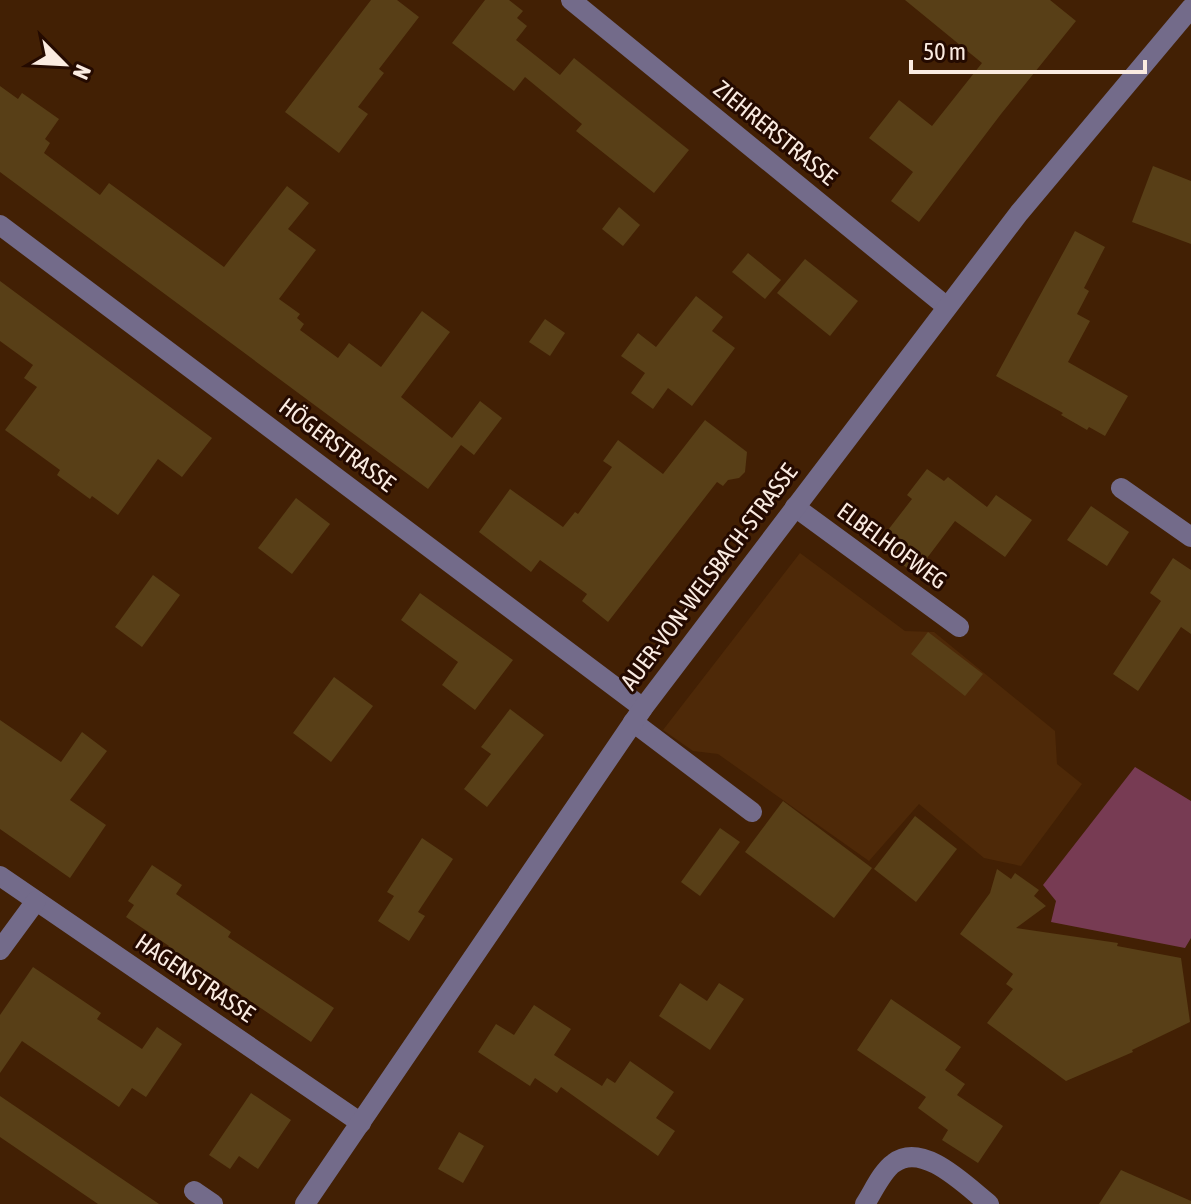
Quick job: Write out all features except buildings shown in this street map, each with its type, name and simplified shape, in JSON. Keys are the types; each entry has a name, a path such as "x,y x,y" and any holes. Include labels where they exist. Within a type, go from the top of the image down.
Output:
{"street":[{"name":"ZIEHRERSTRASSE","path":"571,0 947,307"},
{"name":"AUER-VON-WELSBACH-STRASSE","path":"305,1204 638,715 1019,213 1191,8"},
{"name":"HÖGERSTRASSE","path":"0,225 638,715 752,812"},
{"path":"1121,488 1191,537"},
{"name":"ELBELHOFWEG","path":"795,507 959,627"},
{"name":"HAGENSTRASSE","path":"0,876 361,1123"},
{"path":"0,950 36,901"},
{"path":"865,1204 892,1164 910,1155 926,1157 989,1204"},
{"path":"194,1191 213,1204"}],"shaded area":[{"path":"800,553 905,631 934,632 1055,731 1057,764 1082,784 1021,866 984,858 919,804 869,861 718,754 693,751 663,730"},
{"path":"1135,767 1191,801 1191,938 1185,948 1051,922 1056,901 1043,885"}]}
